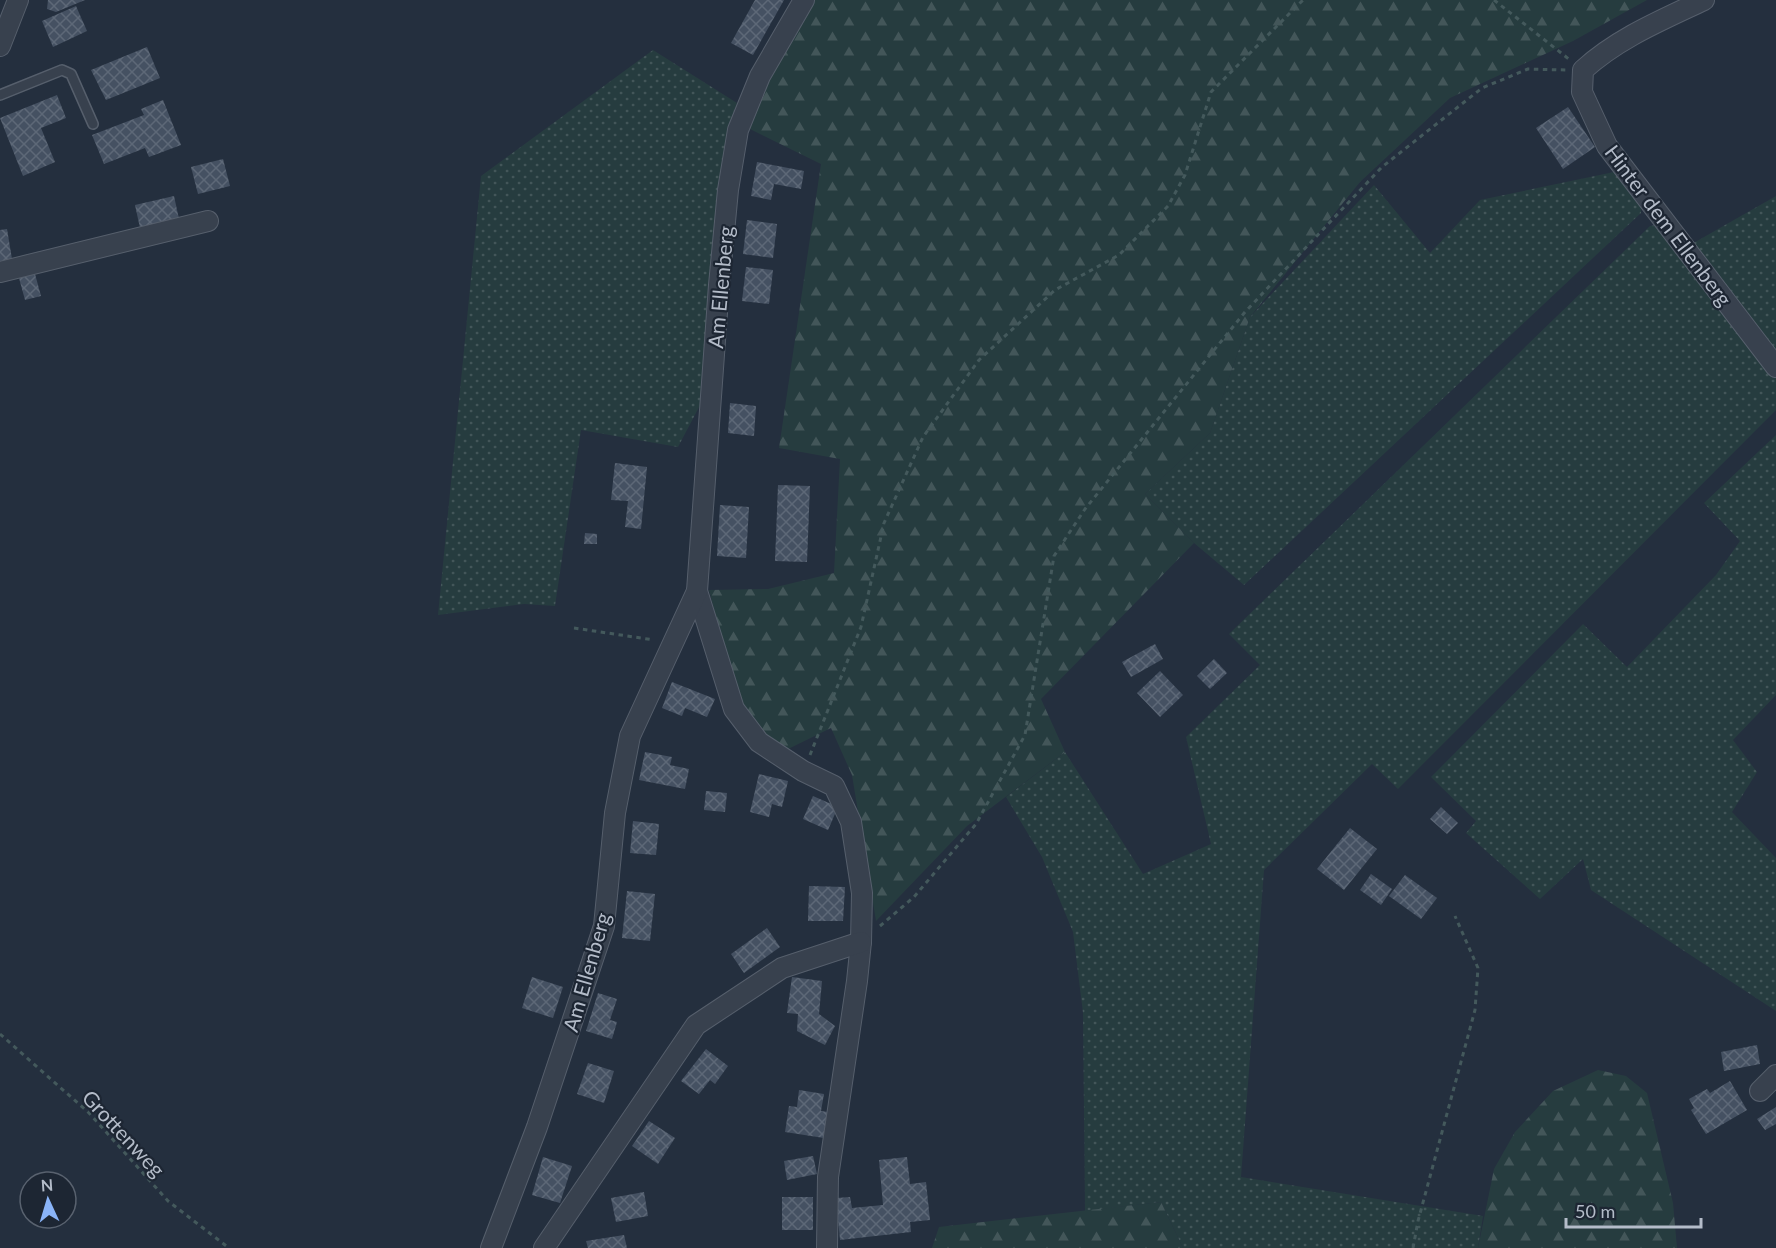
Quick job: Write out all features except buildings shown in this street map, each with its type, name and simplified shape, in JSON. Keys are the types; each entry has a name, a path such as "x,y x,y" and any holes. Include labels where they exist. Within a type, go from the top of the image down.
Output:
{"street":[{"path":"0,46 18,0"},
{"name":"Am Ellenberg","path":"804,0 760,76 738,130 728,190 720,273 698,591 734,709 759,742 803,771 834,786 851,822 862,892 861,942 828,1178 827,1248"},
{"path":"1583,70 1623,39 1704,0"},
{"name":"Hinter dem Ellenberg","path":"1583,70 1582,92 1607,146 1776,367"},
{"path":"0,272 208,221"},
{"name":"Am Ellenberg","path":"492,1248 537,1127 604,926 615,813 630,736 698,591"},
{"path":"544,1248 696,1025 782,968 861,942"},
{"path":"1760,1091 1776,1075"}],"lane":[{"path":"0,95 62,70 71,74 93,124"}],"path":[{"path":"803,771 861,627 884,523 923,437 979,360 1055,290 1119,255 1168,206 1185,175 1211,93 1303,0"},
{"path":"1494,0 1583,70"},
{"path":"861,942 914,897 976,824 1025,735 1054,556 1084,509 1245,312 1382,166 1482,88 1528,69 1583,70"},
{"path":"574,628 673,643"},
{"path":"1413,1248 1418,1221 1475,1010 1478,968 1455,916"},
{"name":"Grottenweg","path":"0,1034 89,1113 168,1202 229,1248"}],"green space":[{"path":"815,0 1647,0 1573,41 1450,98 1360,182 1250,317 1210,433 1145,494 1194,543 1041,699 1065,752 967,826 876,921 852,775 831,728 784,751 768,741 739,706 709,590 768,589 834,573 840,459 779,448 821,164 748,128 769,77"},
{"path":"653,50 737,103 728,130 707,392 678,447 581,430 555,606 524,604 438,615 481,176"},
{"path":"1614,172 1641,202 1641,213 1244,585 1194,543 1145,494 1210,433 1250,317 1374,185 1430,253 1480,200"},
{"path":"1776,196 1776,353 1690,245"},
{"path":"1656,225 1776,378 1776,410 1398,789 1372,764 1264,870 1241,1177 1483,1216 1478,1248 1183,1248 1161,1202 1085,1211 1083,1013 1073,932 1042,857 1006,797 1065,752 1143,874 1211,844 1186,737 1260,665 1229,634 1650,226"},
{"path":"1776,435 1776,695 1733,740 1757,772 1732,812 1776,858 1776,1011 1591,890 1583,859 1540,899 1466,833 1476,821 1431,777 1583,624 1627,667 1716,575 1740,541 1704,503"},
{"path":"1598,1070 1626,1076 1647,1093 1673,1203 1677,1248 1478,1248 1494,1169 1515,1132 1553,1091"},
{"path":"1161,1202 1183,1248 932,1248 939,1227"}]}
